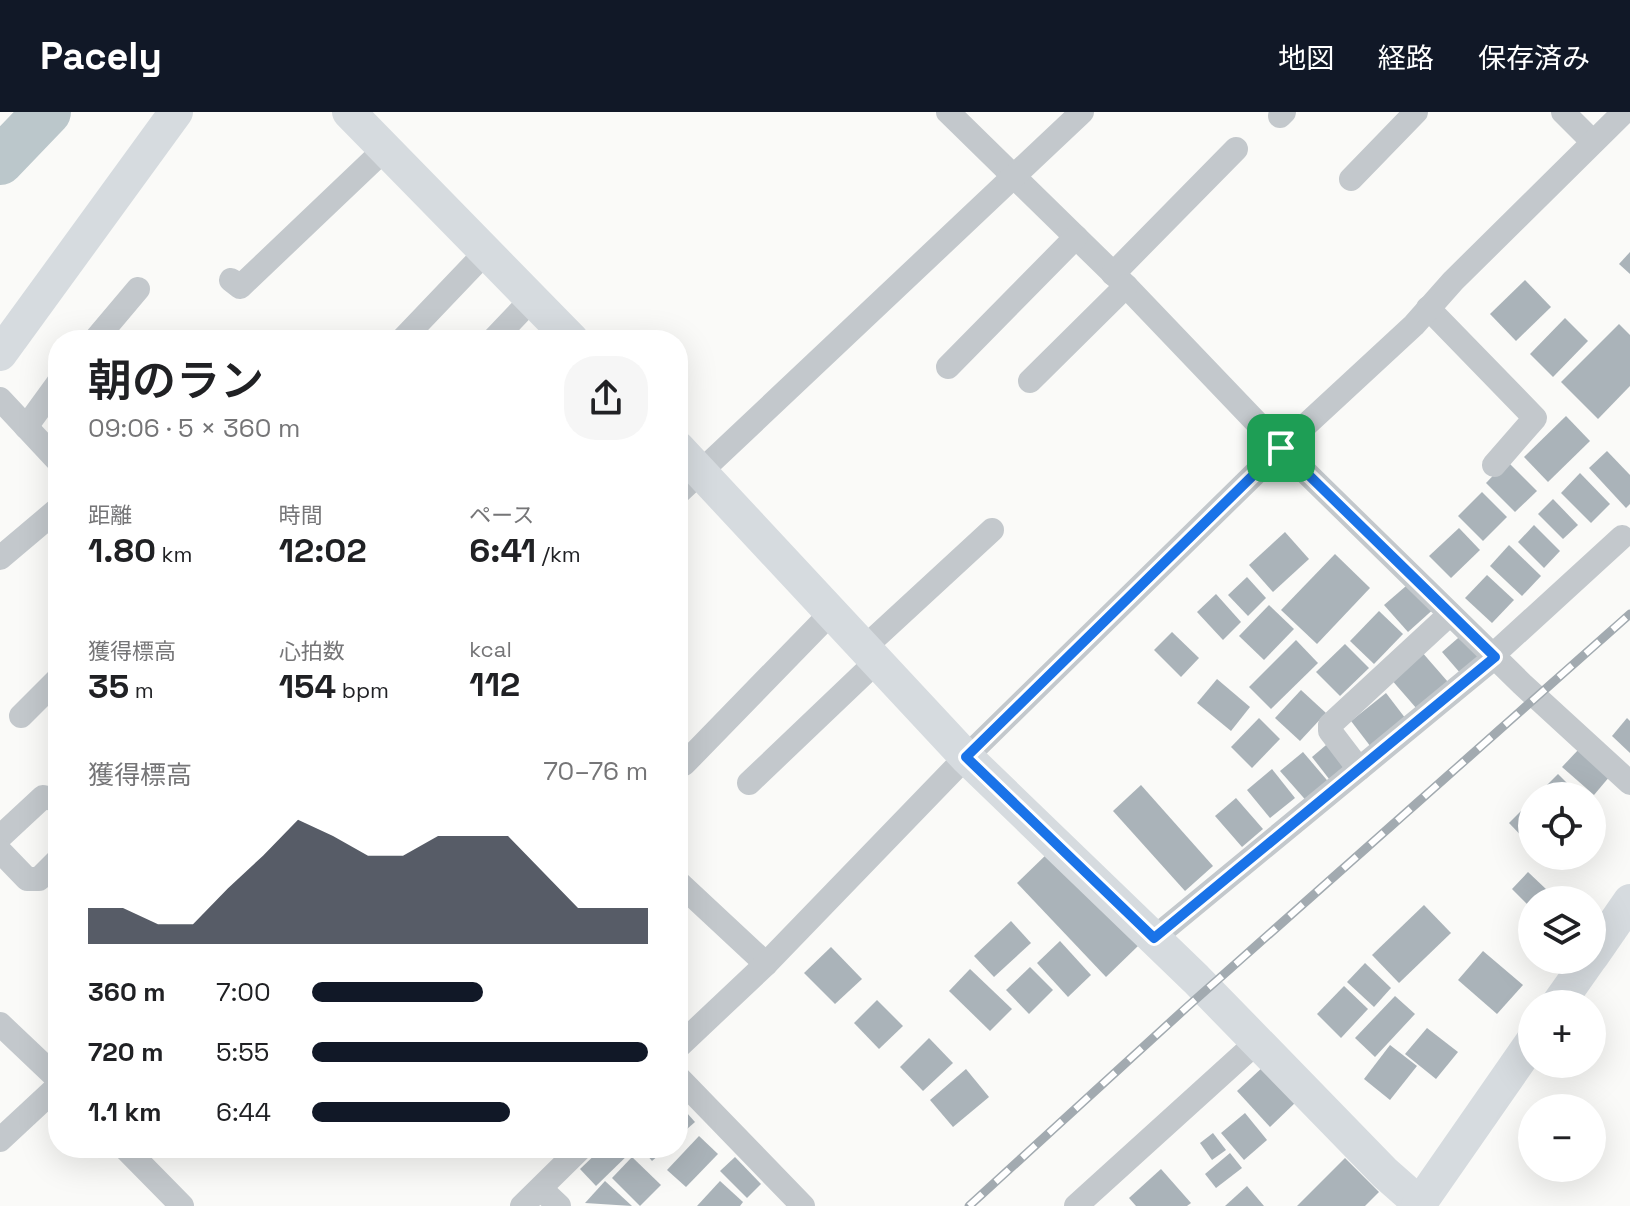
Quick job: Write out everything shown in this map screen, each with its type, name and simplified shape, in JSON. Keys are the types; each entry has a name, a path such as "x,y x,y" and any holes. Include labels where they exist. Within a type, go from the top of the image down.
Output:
{"street":[{"path":"0,354 176,112"},
{"path":"349,112 563,330"},
{"path":"948,112 1119,280 1281,448 1450,614 1630,783"},
{"path":"688,468 1014,178 1082,112"},
{"path":"1351,179 1416,112"},
{"path":"1563,112 1593,142"},
{"path":"688,1038 766,964 966,757 1428,308 1624,112"},
{"path":"231,280 240,287 385,149"},
{"path":"1030,381 1236,149"},
{"path":"948,367 1076,237"},
{"path":"412,330 486,252"},
{"path":"103,330 138,289"},
{"path":"503,330 533,298"},
{"path":"1428,308 1535,418 1494,465"},
{"path":"26,427 48,397"},
{"path":"0,399 48,450"},
{"path":"688,474 870,654 966,757 1154,938 1420,1205 1518,1062"},
{"path":"0,558 48,517"},
{"path":"749,783 992,530"},
{"path":"1154,938 1494,656 1622,537"},
{"path":"688,760 830,614"},
{"path":"1359,769 1330,731 1330,725 1450,614"},
{"path":"21,716 48,689"},
{"path":"0,837 43,797 48,798"},
{"path":"0,851 27,879 39,879 48,870"},
{"path":"688,891 766,964"},
{"path":"1606,935 1630,901"},
{"path":"0,1024 48,1070"},
{"path":"1076,1206 1257,1042"},
{"path":"688,1087 803,1206"},
{"path":"0,1140 48,1095"},
{"path":"134,1158 173,1203"},
{"path":"522,1206 571,1158"},
{"path":"541,1189 559,1206"}],"building":[{"path":"1630,252 1630,274 1619,264"},
{"path":"1525,280 1551,307 1516,341 1490,314"},
{"path":"1565,318 1588,341 1553,377 1530,354"},
{"path":"1619,324 1630,335 1630,386 1598,419 1561,382"},
{"path":"1566,416 1590,441 1548,482 1524,457"},
{"path":"1607,451 1630,475 1630,504 1626,508 1589,468"},
{"path":"1507,461 1537,491 1515,512 1486,483"},
{"path":"1580,473 1610,504 1591,523 1561,493"},
{"path":"1482,492 1507,517 1483,541 1458,516"},
{"path":"1553,499 1578,525 1563,539 1538,514"},
{"path":"1534,525 1560,551 1544,568 1518,542"},
{"path":"1459,528 1480,550 1451,578 1429,556"},
{"path":"1285,532 1309,559 1273,592 1249,565"},
{"path":"1509,545 1541,576 1522,596 1490,566"},
{"path":"1335,554 1370,588 1317,644 1281,610"},
{"path":"1487,575 1514,600 1492,623 1465,598"},
{"path":"1247,577 1266,598 1248,616 1228,595"},
{"path":"1413,580 1437,606 1408,632 1384,605"},
{"path":"1216,594 1241,622 1223,640 1197,612"},
{"path":"1269,605 1294,629 1264,660 1239,636"},
{"path":"1379,611 1403,634 1374,664 1350,641"},
{"path":"1172,632 1199,658 1181,677 1154,650"},
{"path":"1465,632 1484,654 1461,674 1442,652"},
{"path":"1296,640 1318,663 1271,709 1249,687"},
{"path":"1345,644 1369,668 1340,696 1316,672"},
{"path":"1421,651 1448,682 1417,709 1390,678"},
{"path":"1217,679 1250,707 1231,731 1197,703"},
{"path":"1301,690 1326,713 1300,741 1275,718"},
{"path":"1386,693 1409,723 1374,751 1351,721"},
{"path":"1259,718 1280,739 1252,768 1231,747"},
{"path":"1627,718 1630,721 1630,753 1612,736"},
{"path":"1332,740 1353,767 1333,784 1312,757"},
{"path":"1579,749 1610,776 1605,782 1579,782 1562,767"},
{"path":"1303,752 1332,786 1310,805 1280,771"},
{"path":"1272,769 1295,798 1270,818 1247,790"},
{"path":"1558,774 1566,782 1550,782"},
{"path":"1141,785 1213,866 1185,891 1113,811"},
{"path":"1236,798 1263,829 1242,847 1215,816"},
{"path":"1518,814 1518,832 1509,823"},
{"path":"1050,851 1139,945 1106,977 1017,883"},
{"path":"1528,872 1543,886 1518,886 1518,895 1512,889"},
{"path":"1424,905 1451,933 1399,983 1372,955"},
{"path":"1011,921 1031,943 994,977 974,956"},
{"path":"1060,941 1091,975 1068,997 1037,963"},
{"path":"831,947 862,979 835,1004 804,973"},
{"path":"1483,951 1523,985 1497,1014 1458,980"},
{"path":"1365,963 1391,988 1374,1007 1347,982"},
{"path":"1030,967 1053,990 1029,1014 1006,990"},
{"path":"970,969 1012,1009 990,1031 949,991"},
{"path":"1344,986 1368,1009 1341,1038 1317,1014"},
{"path":"1395,996 1415,1014 1375,1057 1355,1038"},
{"path":"877,1000 903,1026 879,1049 854,1023"},
{"path":"1427,1028 1458,1052 1436,1079 1405,1054"},
{"path":"929,1038 953,1063 923,1091 900,1067"},
{"path":"1390,1045 1417,1066 1390,1100 1364,1079"},
{"path":"1264,1066 1297,1101 1270,1127 1237,1091"},
{"path":"966,1069 989,1097 953,1127 930,1100"},
{"path":"1245,1113 1267,1140 1244,1160 1221,1133"},
{"path":"688,1114 695,1122 688,1128"},
{"path":"1213,1133 1226,1150 1212,1160 1200,1143"},
{"path":"699,1136 718,1154 686,1187 667,1170 678,1158 688,1158 688,1148"},
{"path":"1230,1153 1242,1168 1216,1188 1205,1174"},
{"path":"735,1157 761,1184 747,1198 720,1171"},
{"path":"592,1158 625,1158 596,1186 580,1169"},
{"path":"633,1158 661,1185 640,1206 612,1178"},
{"path":"1345,1158 1379,1192 1365,1206 1297,1206"},
{"path":"1161,1169 1191,1203 1187,1206 1136,1206 1129,1198"},
{"path":"605,1181 632,1206 585,1203"},
{"path":"720,1181 743,1202 740,1206 697,1206"},
{"path":"1247,1186 1264,1206 1225,1206"}],"waterway":[{"path":"0,161 47,112"}],"railway":[{"path":"969,1206 1187,1007 1630,614"}],"route":[{"path":"1281,448 1495,657 1154,938 966,757 1281,448"}]}
